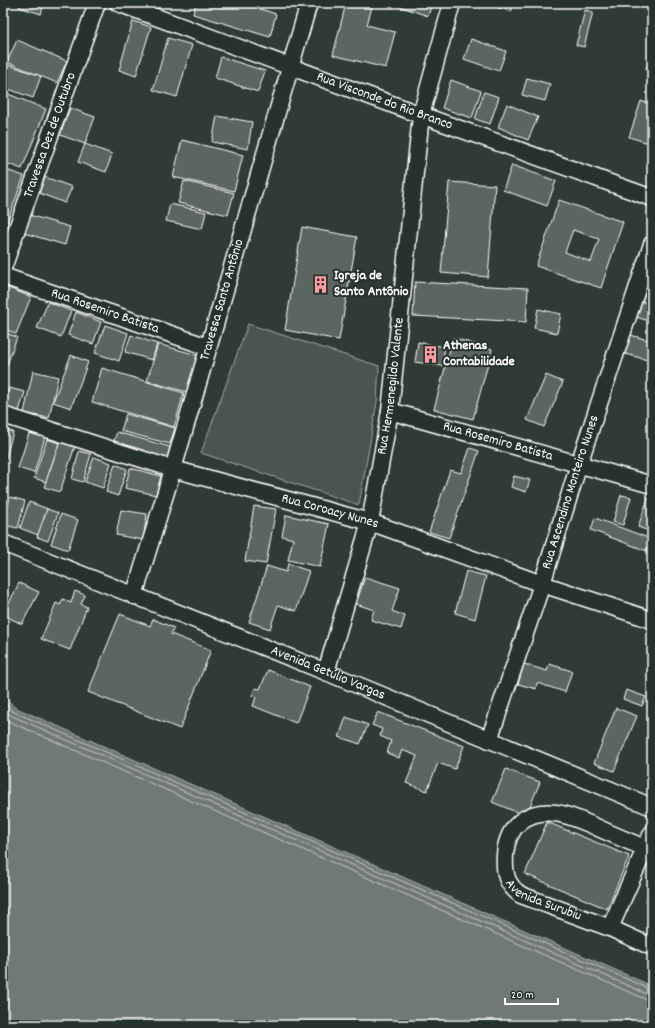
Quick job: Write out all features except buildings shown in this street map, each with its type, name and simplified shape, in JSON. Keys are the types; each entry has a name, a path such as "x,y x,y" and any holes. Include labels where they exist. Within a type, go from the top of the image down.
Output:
{"street":[{"name":"Travessa Dez de Outubro","path":"3,268 97,3"},
{"name":"Rua Visconde do Rio Branco","path":"118,3 290,68 652,198"},
{"name":"Travessa Santo Antônio","path":"134,596 173,469 309,3"},
{"name":"Rua Hermenegildo Valente","path":"326,672 370,522 390,411 421,115 452,3"},
{"name":"Rua Ascendino Monteiro Nunes","path":"489,740 542,584 579,464 652,244"},
{"name":"Rua Rosemiro Batista","path":"3,276 208,346"},
{"name":"Rua Rosemiro Batista","path":"390,411 652,485"},
{"name":"Rua Coroacy Nunes","path":"3,415 173,469 370,522 542,584 652,620"},
{"name":"Avenida Getúlio Vargas","path":"3,543 326,672 652,806"},
{"name":"Avenida Surubiu","path":"645,848 569,816 555,813 541,813 523,819 511,832 507,840 505,872 513,889 521,895 610,928 652,947"},
{"path":"610,928 652,833"}],"shaded area":[{"path":"248,324 379,366 377,402 359,505 201,453"}],"water":[{"path":"3,694 14,707 652,986 652,1025 3,1025"}],"place":[{"name":"Igreja de Santo Antônio","path":"321,284"},
{"name":"Athenas Contabilidade","path":"430,354"}]}
